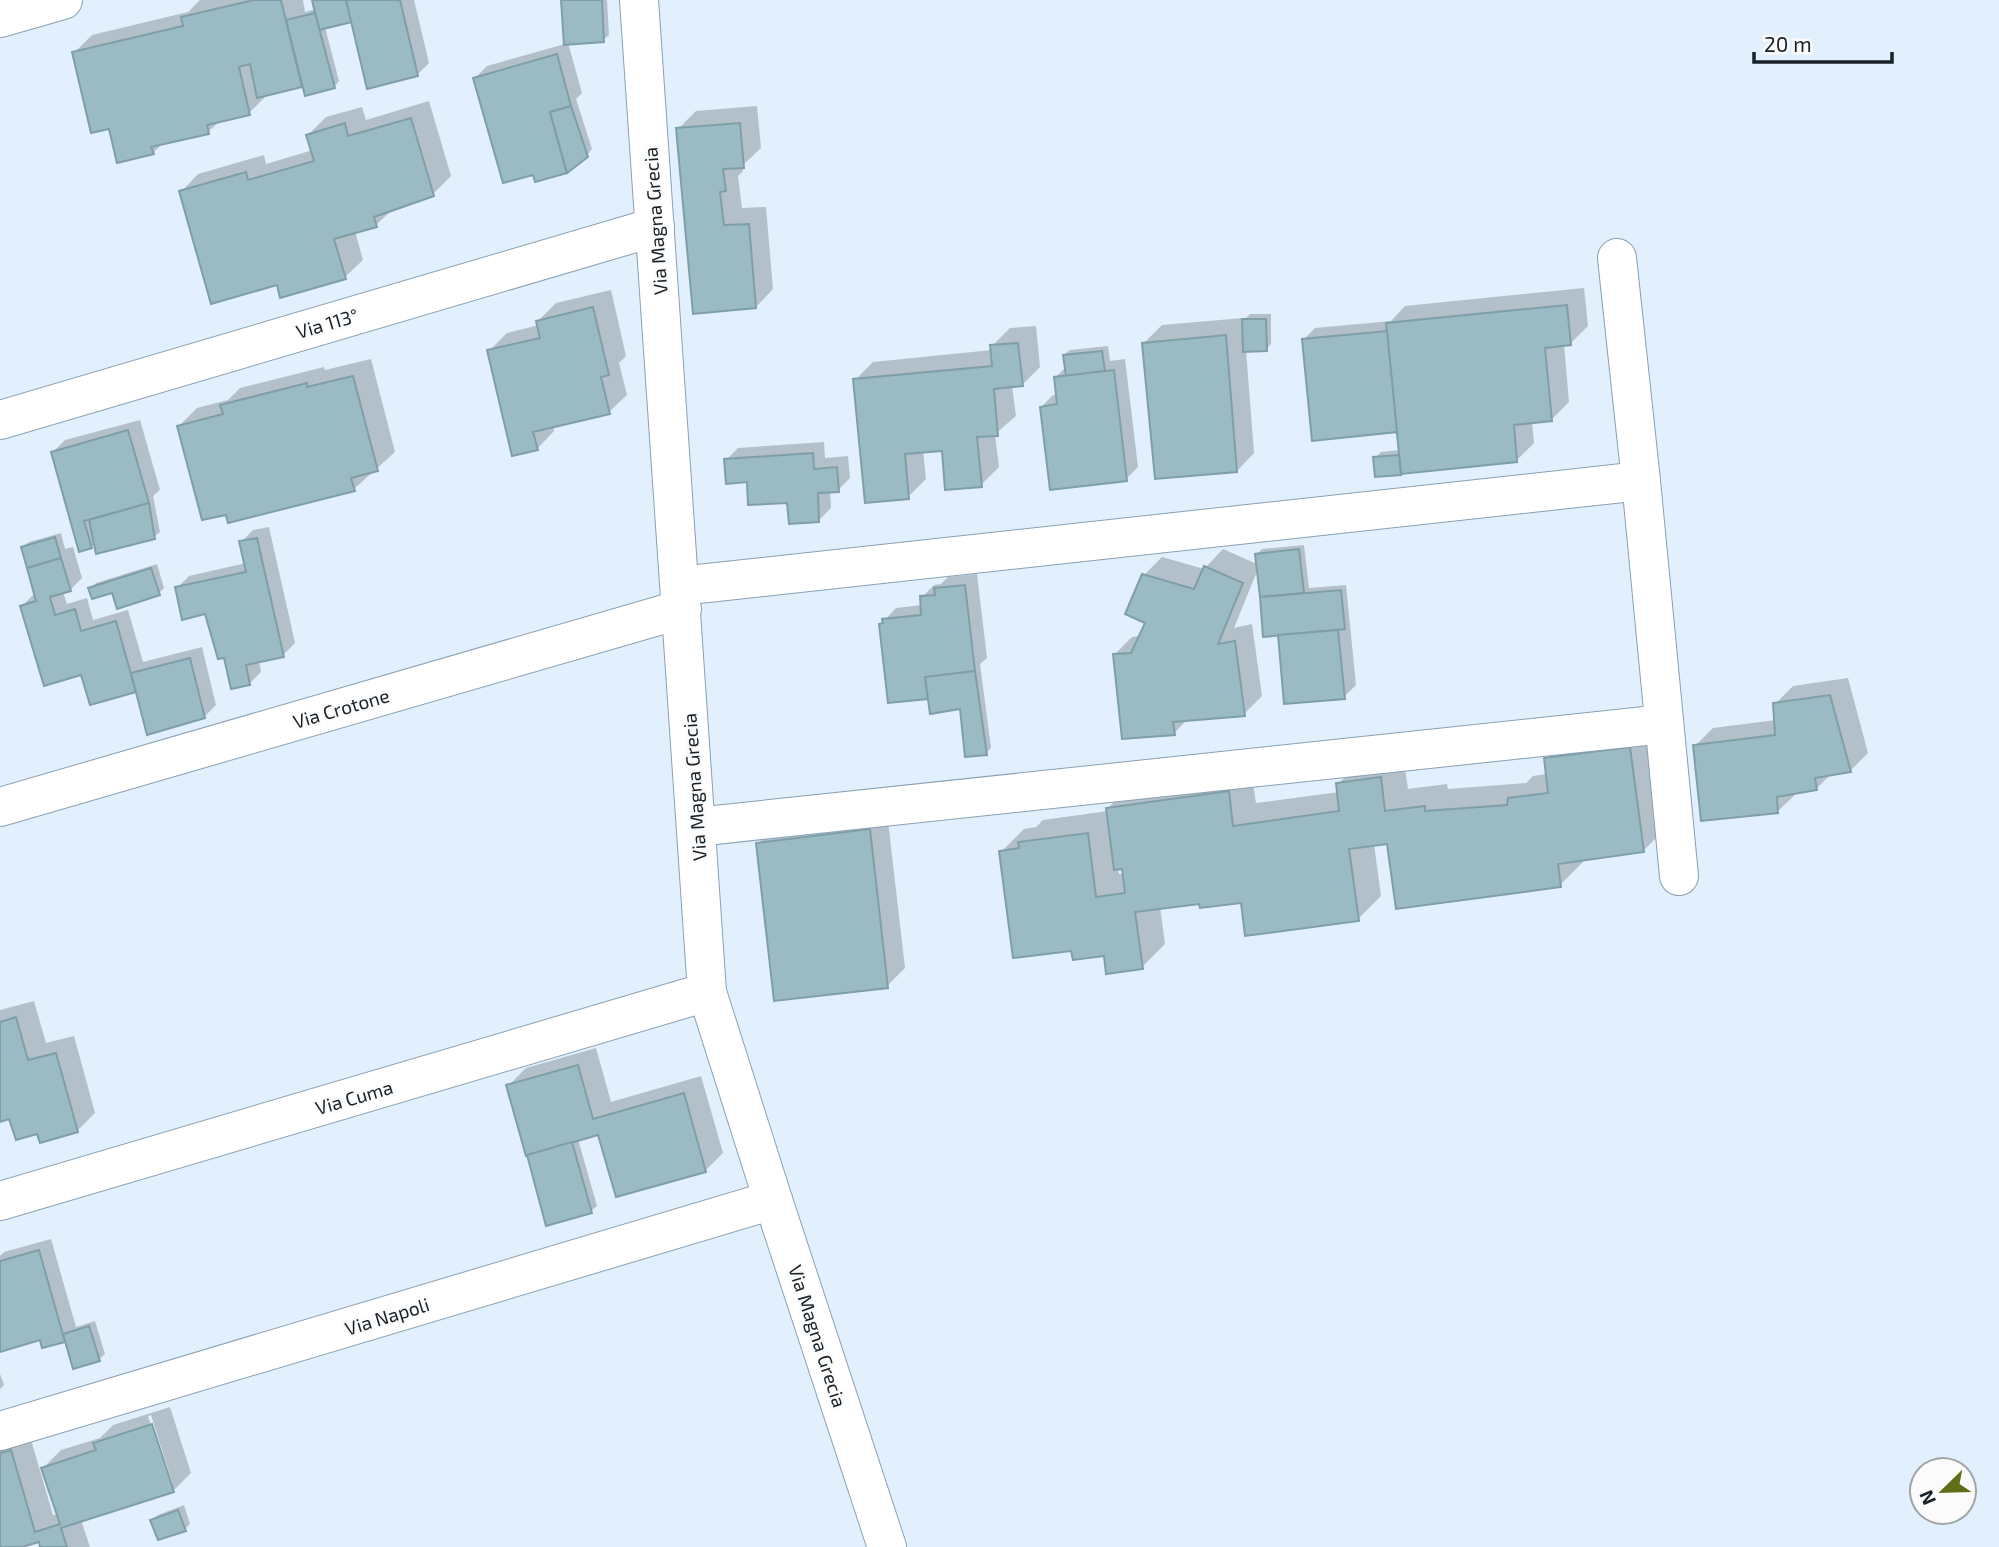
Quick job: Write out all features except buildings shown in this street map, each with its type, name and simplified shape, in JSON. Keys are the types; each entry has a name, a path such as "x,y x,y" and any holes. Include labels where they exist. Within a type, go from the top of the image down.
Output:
{"street":[{"path":"0,18 63,0"},
{"name":"Via Magna Grecia","path":"639,0 708,992 887,1547"},
{"name":"Via 113°","path":"0,420 655,227"},
{"path":"1617,258 1679,876"},
{"name":"Via Crotone","path":"0,807 681,598 1641,481"},
{"path":"696,827 1664,724"},
{"name":"Via Cuma","path":"0,1201 708,992"},
{"name":"Via Napoli","path":"0,1431 773,1200"}]}
